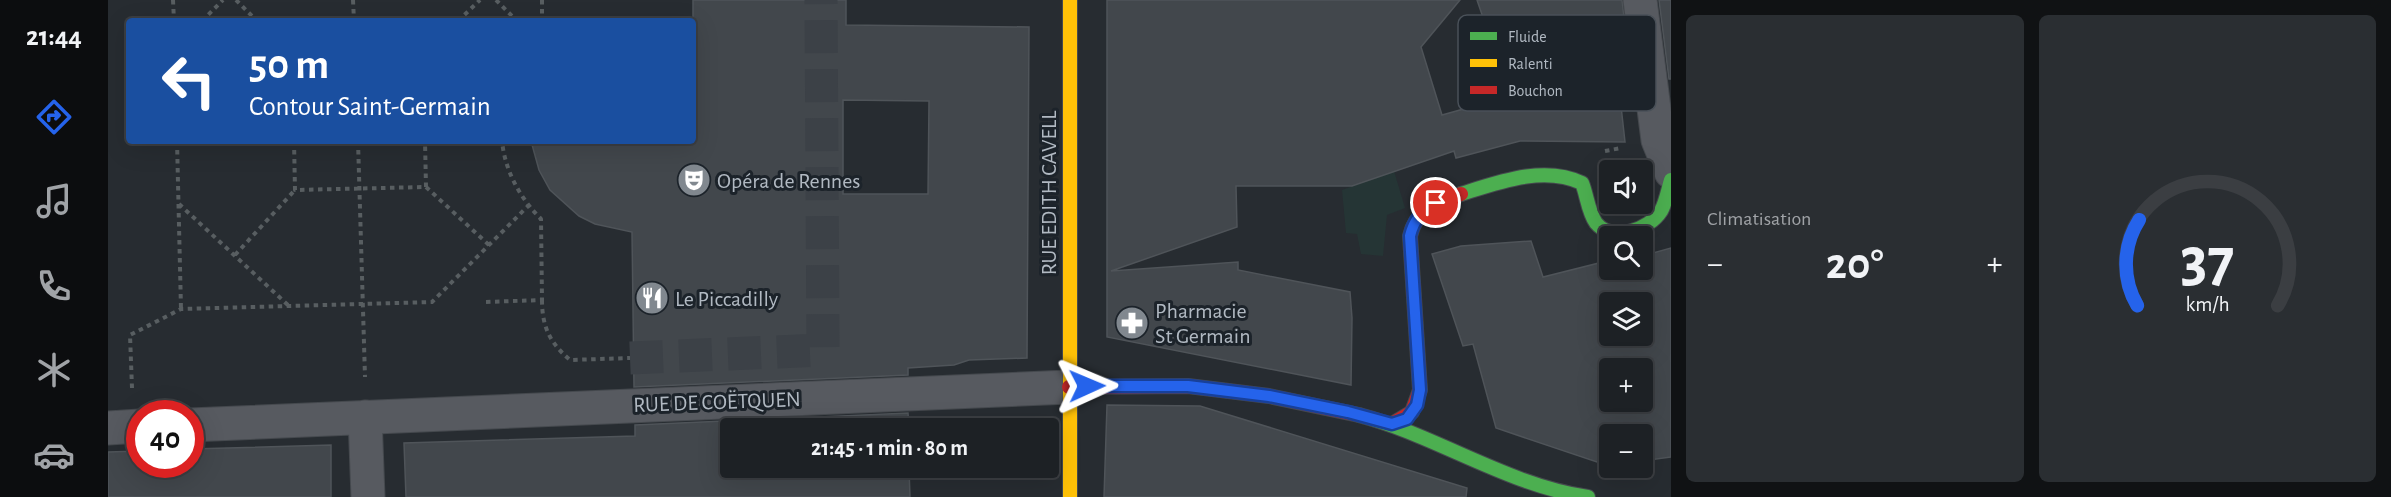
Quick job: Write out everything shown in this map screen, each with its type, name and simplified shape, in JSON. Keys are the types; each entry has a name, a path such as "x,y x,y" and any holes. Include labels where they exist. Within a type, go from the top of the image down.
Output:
{"street":[{"name":"RUE EDITH CAVELL","path":"1070,0 1070,497"},
{"path":"1640,0 1642,15"},
{"path":"1654,111 1659,146 1671,172"},
{"path":"1392,424 1407,419 1417,405 1420,390 1410,236 1413,222 1421,213 1436,203 1521,178 1545,175 1569,177 1582,183 1595,222 1605,230 1618,233 1641,229 1651,222 1661,212 1671,180"},
{"path":"1069,387 1188,386 1269,396 1348,412 1392,424 1524,481 1562,493 1588,497"},
{"name":"RUE DE COËTQUEN","path":"204,423 1069,387"},
{"path":"365,417 368,497"}],"path":[{"path":"173,0 174,18"},
{"path":"205,18 223,0"},
{"path":"236,0 254,18"},
{"path":"353,0 354,18"},
{"path":"461,18 480,0"},
{"path":"496,0 513,18"},
{"path":"542,0 542,18"},
{"path":"177,144 181,309"},
{"path":"235,255 295,190 294,144"},
{"path":"358,144 364,365"},
{"path":"425,144 426,187"},
{"path":"502,144 513,180 528,206 541,219 542,315 548,336 558,351 570,360 630,358"},
{"path":"295,190 426,187 489,245"},
{"path":"179,203 289,306"},
{"path":"128,400 130,335 181,309 432,302 528,206"},
{"path":"486,302 542,300"}],"shaded area":[{"path":"1394,171 1405,208 1387,215 1383,256 1361,254 1357,234 1346,233 1342,190"}],"building":[{"path":"693,0 846,0 846,25 1029,27 1027,358 969,360 954,365 908,368 908,375 634,387 632,232 595,224 579,216 550,190 539,170 532,144 696,144 696,18 693,18","holes":["843,100 929,101 928,194 843,194"]},
{"path":"1107,0 1460,0 1421,47 1442,115 1458,111 1622,111 1625,142 1520,141 1456,158 1454,151 1352,186 1236,186 1237,227 1111,271 1238,262 1238,270 1350,292 1351,385 1107,337"},
{"path":"1477,0 1622,0 1624,15 1482,15"},
{"path":"1659,0 1671,0 1671,79 1669,79"},
{"path":"1531,241 1543,277 1599,263 1599,280 1653,280 1653,253 1671,248 1671,457 1653,459 1653,424 1599,424 1599,463 1496,428 1473,344 1463,346 1432,254 1461,246"},
{"path":"1107,405 1200,406 1467,488 1466,497 1104,497"},
{"path":"908,413 908,418 794,418"},
{"path":"720,421 720,478 909,478 910,497 406,497 404,443 635,436 635,425"},
{"path":"331,445 331,497 108,497 108,452 126,451 126,478 204,478 204,449"}],"tunnel":[{"path":"630,358 823,350 821,0"}],"traffic: fast":[{"path":"1461,194 1522,177 1552,175 1567,178 1582,183 1596,223 1603,229 1620,233 1630,232 1648,224 1655,218 1666,200 1671,180"},
{"path":"1359,415 1416,435 1529,482 1588,497"}],"traffic: slow":[{"path":"1070,0 1070,497"}],"traffic: jam":[{"path":"1392,424 1412,412 1420,390 1410,236 1417,219 1429,208 1461,194"},
{"path":"1069,387 1188,386 1269,396 1359,415"}],"place":[{"name":"Opéra de Rennes","path":"694,180"},
{"name":"Le Piccadilly","path":"652,298"},
{"name":"Pharmacie St Germain","path":"1132,323"}],"route":[{"path":"1087,386 1188,386 1269,396 1348,412 1392,424 1407,419 1417,405 1420,390 1410,236 1413,222 1421,213 1436,203"}]}
